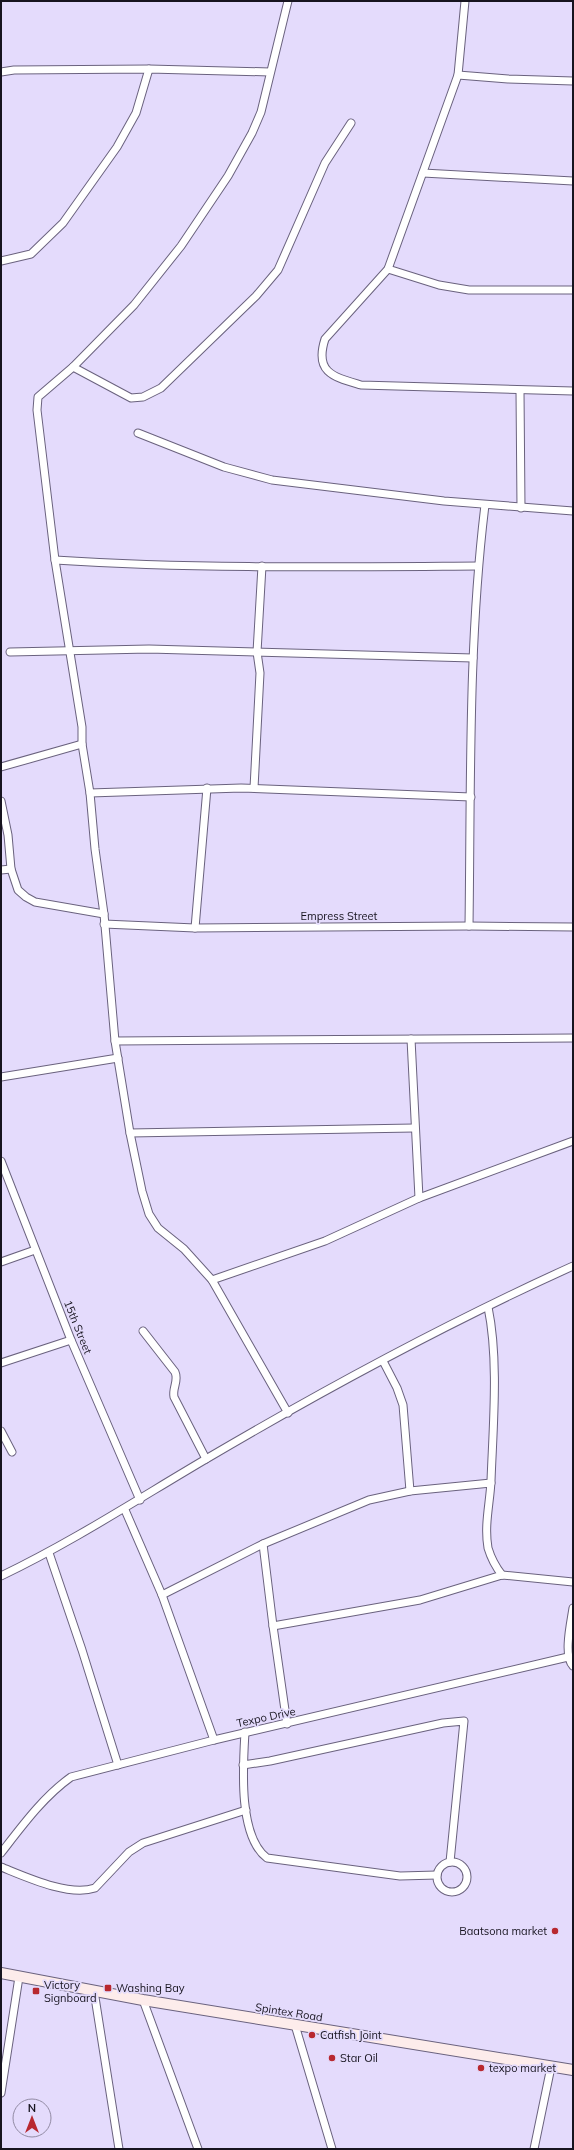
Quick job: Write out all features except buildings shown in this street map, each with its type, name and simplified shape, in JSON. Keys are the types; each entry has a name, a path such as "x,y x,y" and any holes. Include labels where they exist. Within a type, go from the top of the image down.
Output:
{"main road":[{"name":"Spintex Road","path":"1,1973 144,2000 573,2070"}],"street":[{"path":"288,1 261,112 252,133 228,176 181,246 134,305 73,367 38,397 55,560 82,726 82,744 90,794 95,849 104,914 115,1042 130,1133 142,1191 149,1214 158,1228 184,1249 212,1280 288,1413"},
{"path":"465,1 458,74 388,270 325,339 322,350 327,371 333,377 361,385 520,391 573,391"},
{"path":"1,72 14,70 149,69 270,72"},
{"path":"1,261 31,254 63,223 117,147 136,113 149,69"},
{"path":"458,74 508,79 573,81"},
{"path":"73,367 131,398 143,397 161,388 256,296 278,270 325,163 351,123"},
{"path":"423,173 573,181"},
{"path":"388,270 439,286 469,290 573,290"},
{"path":"520,391 521,508"},
{"path":"138,433 224,467 272,480 485,505 573,511"},
{"path":"469,926 473,658 478,566 485,505"},
{"path":"55,560 130,565 478,566"},
{"path":"254,788 260,673 257,652 262,566"},
{"path":"10,652 149,649 473,658"},
{"path":"1,766 82,744"},
{"path":"90,794 207,788 254,788 471,797"},
{"path":"195,928 207,788"},
{"path":"1,801 8,835 11,869 18,890 35,902 104,914"},
{"path":"1,870 11,869"},
{"name":"Empress Street","path":"104,924 195,928 469,926 573,927"},
{"path":"115,1042 573,1038"},
{"path":"411,1039 414,1128 419,1198"},
{"path":"1,1078 118,1058"},
{"path":"130,1133 414,1128"},
{"path":"212,1280 345,1233 419,1198 573,1141"},
{"name":"15th Street","path":"1,1161 70,1340 140,1500"},
{"path":"1,1262 35,1250"},
{"path":"1,1576 49,1553 125,1510 206,1459 383,1361 488,1306 573,1266"},
{"path":"488,1306 492,1327 493,1353 491,1483 486,1527 488,1547 492,1560 502,1575"},
{"path":"143,1331 175,1372 177,1377 173,1391 174,1397 206,1459"},
{"path":"1,1363 70,1340"},
{"path":"383,1361 397,1388 403,1405 410,1491"},
{"path":"1,1431 12,1452"},
{"path":"162,1595 264,1544 369,1500 410,1491 491,1483"},
{"path":"125,1510 162,1595 214,1740"},
{"path":"264,1544 272,1626 287,1724"},
{"path":"49,1553 82,1650 118,1765"},
{"path":"272,1626 420,1600 502,1575 573,1582"},
{"path":"573,1608 568,1657 569,1662 573,1666"},
{"name":"Texpo Drive","path":"1,1853 35,1811 59,1786 72,1777 245,1732 287,1724 568,1657"},
{"path":"243,1765 270,1761 443,1722 464,1721 450,1862"},
{"path":"245,1732 243,1765 246,1810 253,1841 259,1852 267,1858 400,1876 437,1875"},
{"path":"1,1867 28,1878 65,1889 88,1890 95,1888 130,1852 143,1843 246,1810"},
{"path":"450,1862 458,1863 464,1868 467,1875 464,1886 454,1892 447,1891 440,1886 437,1875 440,1868 450,1862"},
{"path":"1,2093 19,1977"},
{"path":"94,1991 119,2149"},
{"path":"144,2000 198,2149"},
{"path":"295,2025 332,2149"},
{"path":"534,2149 551,2067"}],"place":[{"name":"Baatsona market","path":"555,1931"},
{"name":"Washing Bay","path":"108,1988"},
{"name":"Victory Signboard","path":"36,1991"},
{"name":"Catfish Joint","path":"312,2035"},
{"name":"Star Oil","path":"332,2058"},
{"name":"texpo market","path":"481,2068"}]}
